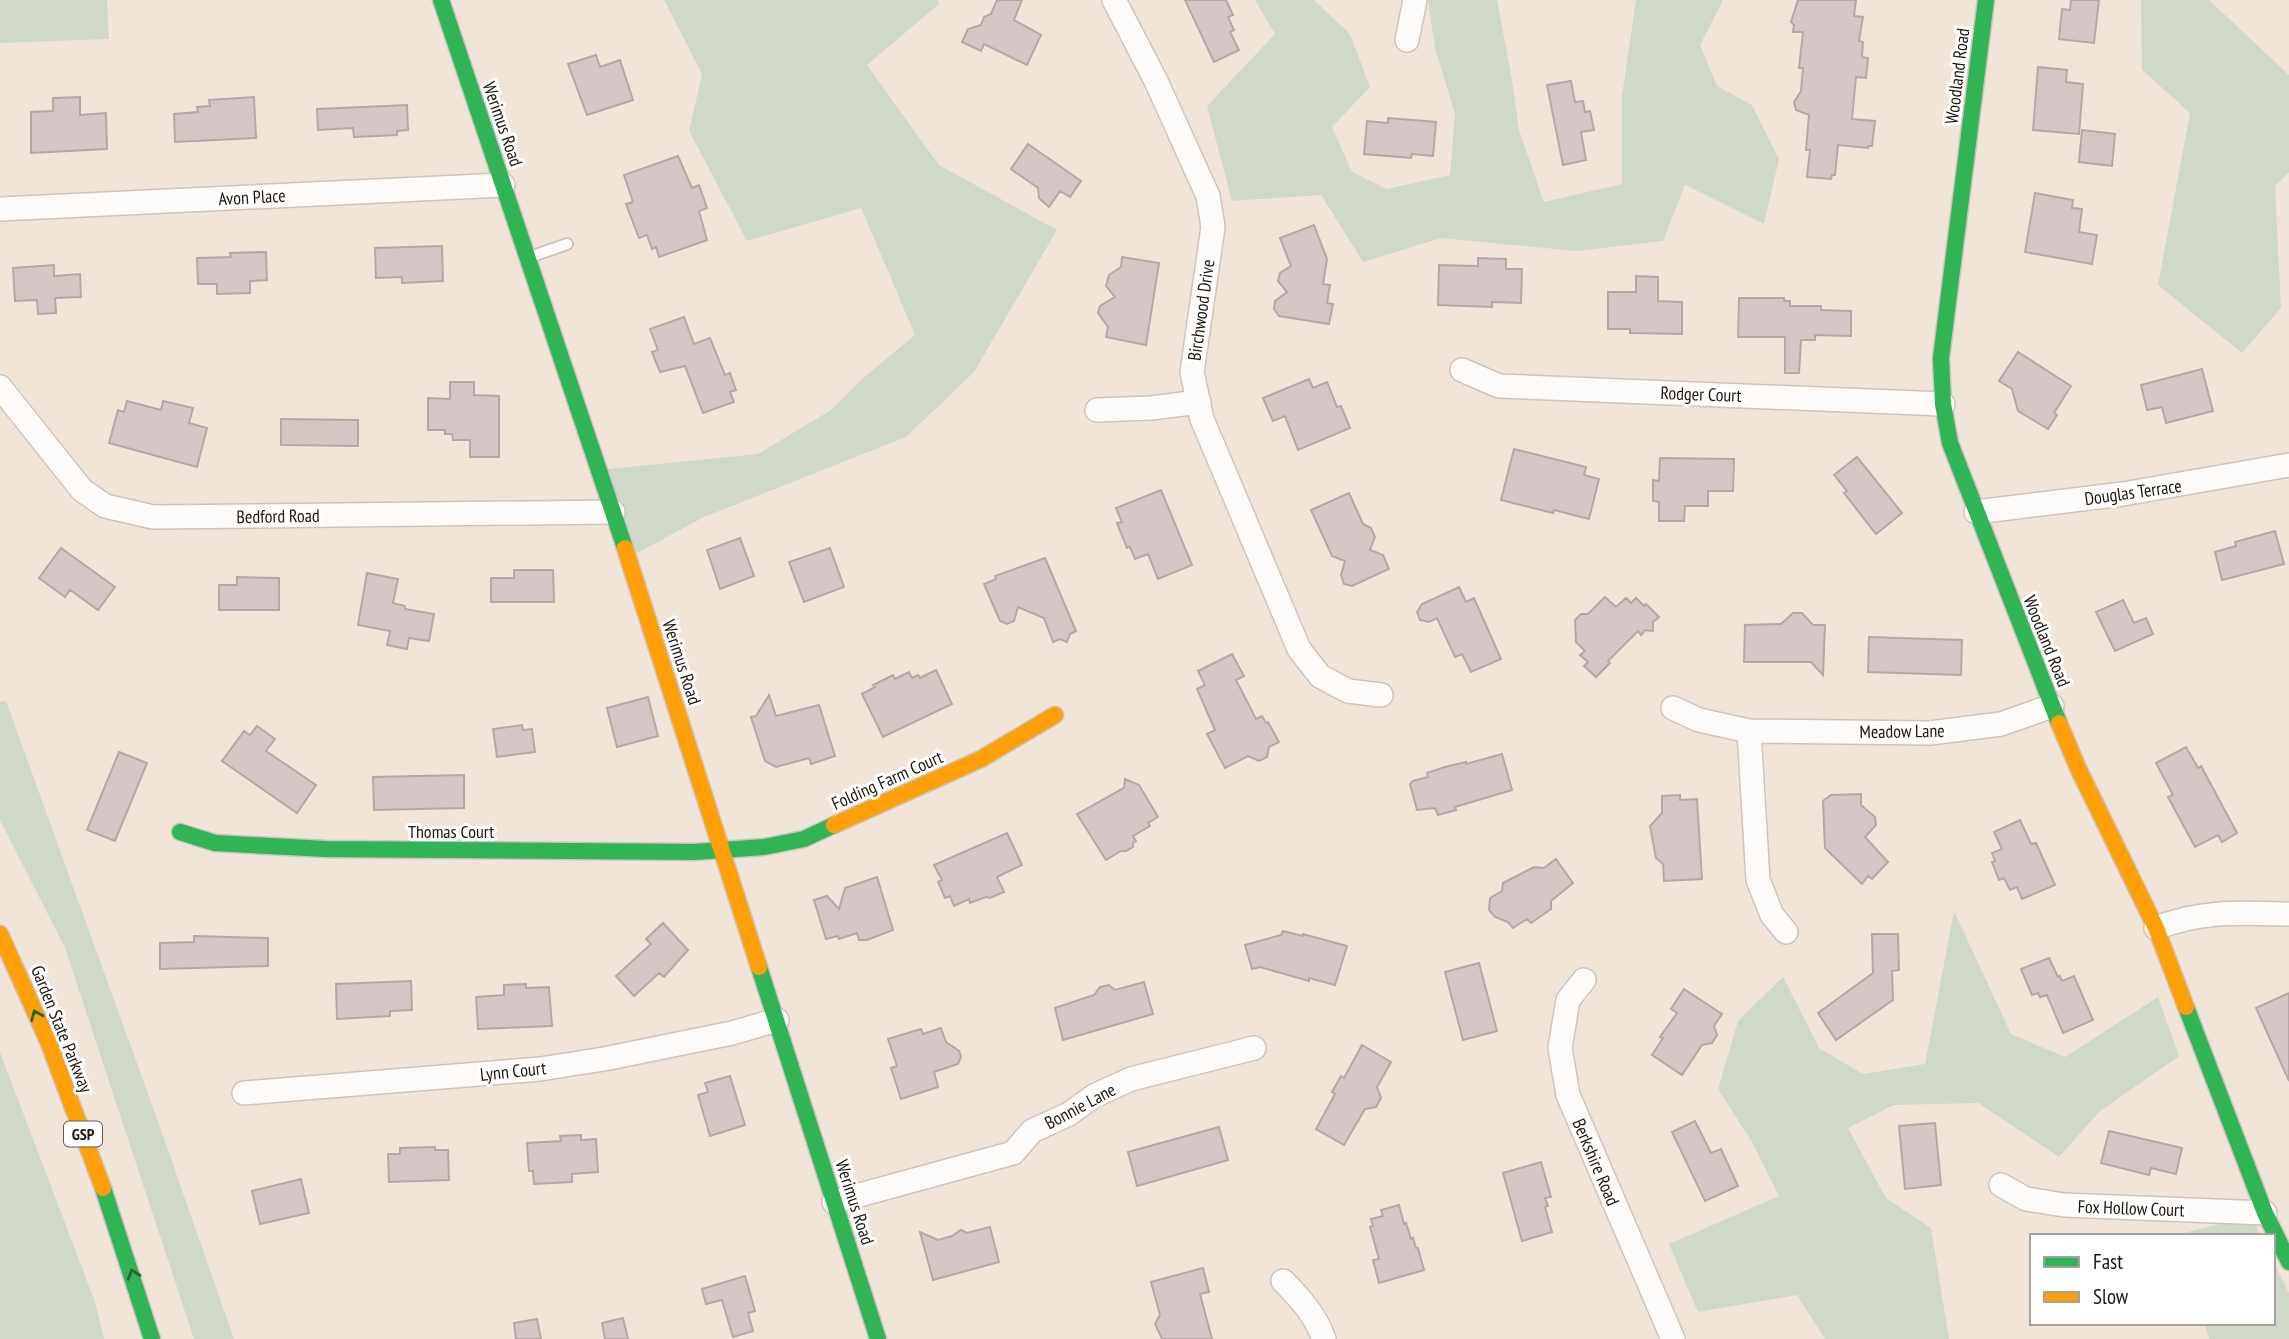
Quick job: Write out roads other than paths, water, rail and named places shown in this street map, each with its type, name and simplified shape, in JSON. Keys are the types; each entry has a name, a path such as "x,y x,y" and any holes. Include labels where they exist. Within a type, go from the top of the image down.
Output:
{"main road":[{"name":"Werimus Road","path":"441,0 613,512 878,1339"},
{"name":"Woodland Road","path":"1986,0 1941,358 1943,404 1950,443 2052,706 2078,768 2156,928 2265,1213 2289,1262"},
{"name":"Folding Farm Court","path":"723,851 804,839 981,759 1055,715"},
{"name":"Thomas Court","path":"180,832 215,843 325,849 723,851"},
{"name":"Garden State Parkway","path":"0,934 54,1056 97,1169 152,1339"}],"street":[{"name":"Birchwood Drive","path":"1114,0 1156,81 1208,196 1213,226 1192,372 1202,419 1299,649 1320,676 1348,691 1381,695"},
{"path":"1407,40 1415,0"},
{"name":"Avon Place","path":"0,209 503,185"},
{"name":"Rodger Court","path":"1462,370 1499,386 1943,404"},
{"name":"Bedford Road","path":"0,387 82,490 105,506 153,517 613,512"},
{"path":"1097,410 1151,408 1199,402"},
{"name":"Douglas Terrace","path":"1976,512 2123,494 2289,465"},
{"name":"Meadow Lane","path":"1673,708 1699,720 1749,731 1930,733 2001,724 2052,706"},
{"path":"1749,731 1758,880 1772,915 1786,932"},
{"path":"2156,928 2182,918 2223,912 2289,914"},
{"name":"Berkshire Road","path":"1584,981 1569,1000 1560,1048 1568,1095 1673,1339"},
{"name":"Lynn Court","path":"244,1093 540,1069 694,1041 777,1020"},
{"name":"Bonnie Lane","path":"834,1202 1013,1153 1032,1131 1069,1114 1094,1096 1130,1079 1254,1048"},
{"name":"Fox Hollow Court","path":"2001,1185 2026,1199 2064,1205 2265,1213"},
{"path":"1283,1281 1303,1300 1320,1326 1324,1339"}],"lane":[{"path":"527,258 567,244"}]}
